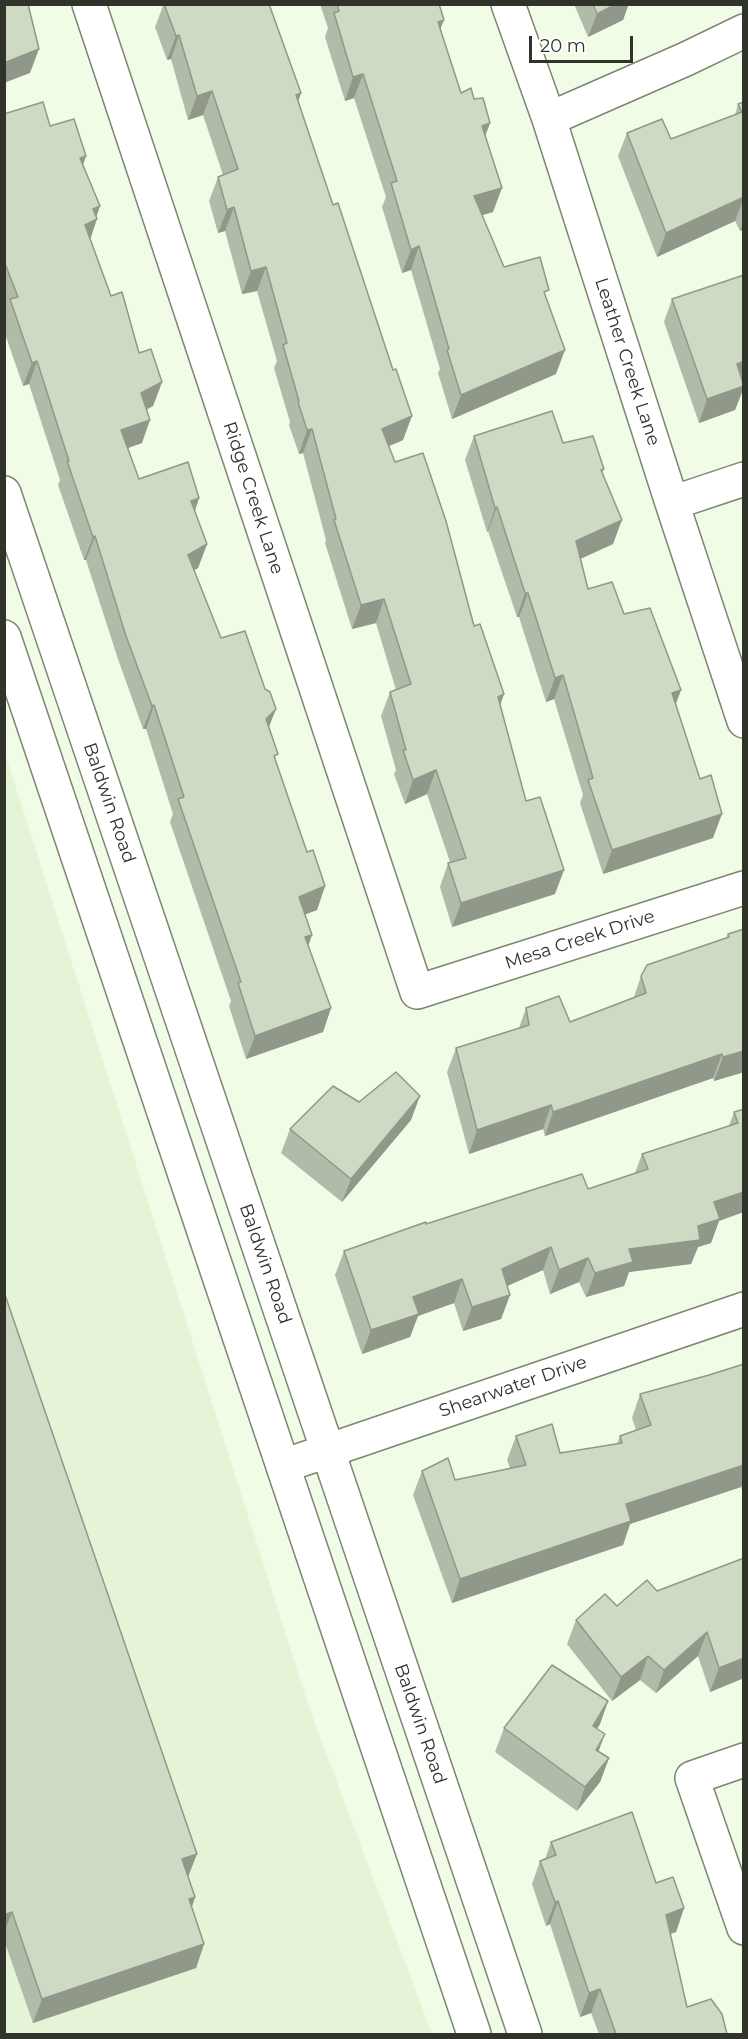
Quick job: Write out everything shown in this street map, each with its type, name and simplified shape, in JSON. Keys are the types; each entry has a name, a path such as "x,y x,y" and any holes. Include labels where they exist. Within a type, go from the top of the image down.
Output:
{"street":[{"name":"Ridge Creek Lane","path":"89,4 417,992"},
{"name":"Leather Creek Lane","path":"508,4 549,119 744,721"},
{"path":"549,119 744,31"},
{"path":"672,503 744,479"},
{"name":"Baldwin Road","path":"4,493 10,530 328,1450 525,2034"},
{"path":"4,637 474,2034"},
{"name":"Mesa Creek Drive","path":"417,992 744,888"},
{"name":"Shearwater Drive","path":"283,1466 744,1309"},
{"path":"744,1760 692,1778 744,1928"}],"shaded area":[{"path":"4,750 310,1710 432,2034 5,2034"}],"building":[{"path":"4,4 28,4 39,49 4,63"},
{"path":"164,4 269,4 301,93 296,95 333,205 338,203 393,370 396,369 412,416 382,429 395,462 423,453 446,521 474,626 480,624 504,694 498,697 526,801 540,797 564,870 461,903 448,863 466,858 436,770 413,780 403,750 406,750 390,692 411,684 384,599 361,605 334,520 336,519 312,429 307,430 298,402 283,345 287,343 266,267 251,271 234,207 227,210 218,177 238,169 212,91 197,96 179,35 176,36"},
{"path":"337,4 439,4 444,20 438,22 461,93 471,88 474,99 483,98 490,123 482,126 502,188 474,196 504,267 540,257 549,290 544,292 565,350 461,395 419,246 411,250 391,183 397,181 363,74 353,77 334,13 339,11"},
{"path":"593,4 616,4 597,14"},
{"path":"43,102 50,126 74,119 86,156 80,158 100,206 93,209 97,219 85,225 111,296 122,292 139,353 151,349 162,382 141,393 150,420 121,430 139,479 188,462 199,498 191,501 207,544 188,555 221,638 245,631 265,689 270,692 276,709 266,719 278,754 274,756 307,852 313,850 325,886 299,897 312,935 305,937 331,1008 255,1036 238,983 241,982 178,799 184,797 154,705 152,706 126,636 95,536 93,537 67,461 69,461 37,361 32,363 10,299 18,297 4,261 4,114"},
{"path":"744,102 744,197 666,233 627,133 662,119 671,139 742,112 738,104"},
{"path":"744,275 744,361 737,364 744,386 707,399 672,299"},
{"path":"552,411 563,443 593,436 604,469 601,470 622,520 576,541 588,589 612,582 624,614 650,608 681,690 672,693 700,779 711,775 722,814 612,850 588,780 593,778 563,675 555,678 528,593 525,593 497,507 495,508 474,436"},
{"path":"744,929 744,1051 723,1057 722,1054 553,1112 551,1105 477,1130 456,1048 529,1025 526,1008 559,996 570,1022 646,993 641,976 647,965 729,937 728,934"},
{"path":"396,1072 420,1096 351,1179 290,1129 333,1086 359,1102"},
{"path":"744,1109 744,1192 714,1202 720,1219 698,1226 700,1240 629,1249 633,1262 595,1273 588,1258 559,1270 551,1247 502,1269 510,1295 472,1307 462,1279 413,1297 419,1314 371,1330 344,1251 426,1222 426,1224 582,1174 588,1189 648,1169 642,1154 738,1123 734,1112"},
{"path":"4,1292 197,1854 182,1859 195,1897 189,1899 204,1944 42,1999 12,1912 4,1915"},
{"path":"744,1364 744,1465 626,1504 631,1521 460,1579 422,1471 448,1458 455,1480 526,1465 516,1436 552,1424 560,1453 622,1443 620,1436 651,1425 640,1394"},
{"path":"744,1558 744,1658 719,1668 707,1632 664,1670 648,1656 621,1677 576,1620 605,1594 617,1606 647,1580 657,1591"},
{"path":"552,1665 608,1701 593,1726 605,1734 596,1750 609,1758 585,1787 504,1728"},
{"path":"632,1812 656,1883 673,1877 684,1908 666,1915 687,2007 711,1999 722,2014 727,2034 616,2034 600,1989 589,1993 558,1901 555,1902 540,1861 556,1855 551,1842"}]}
